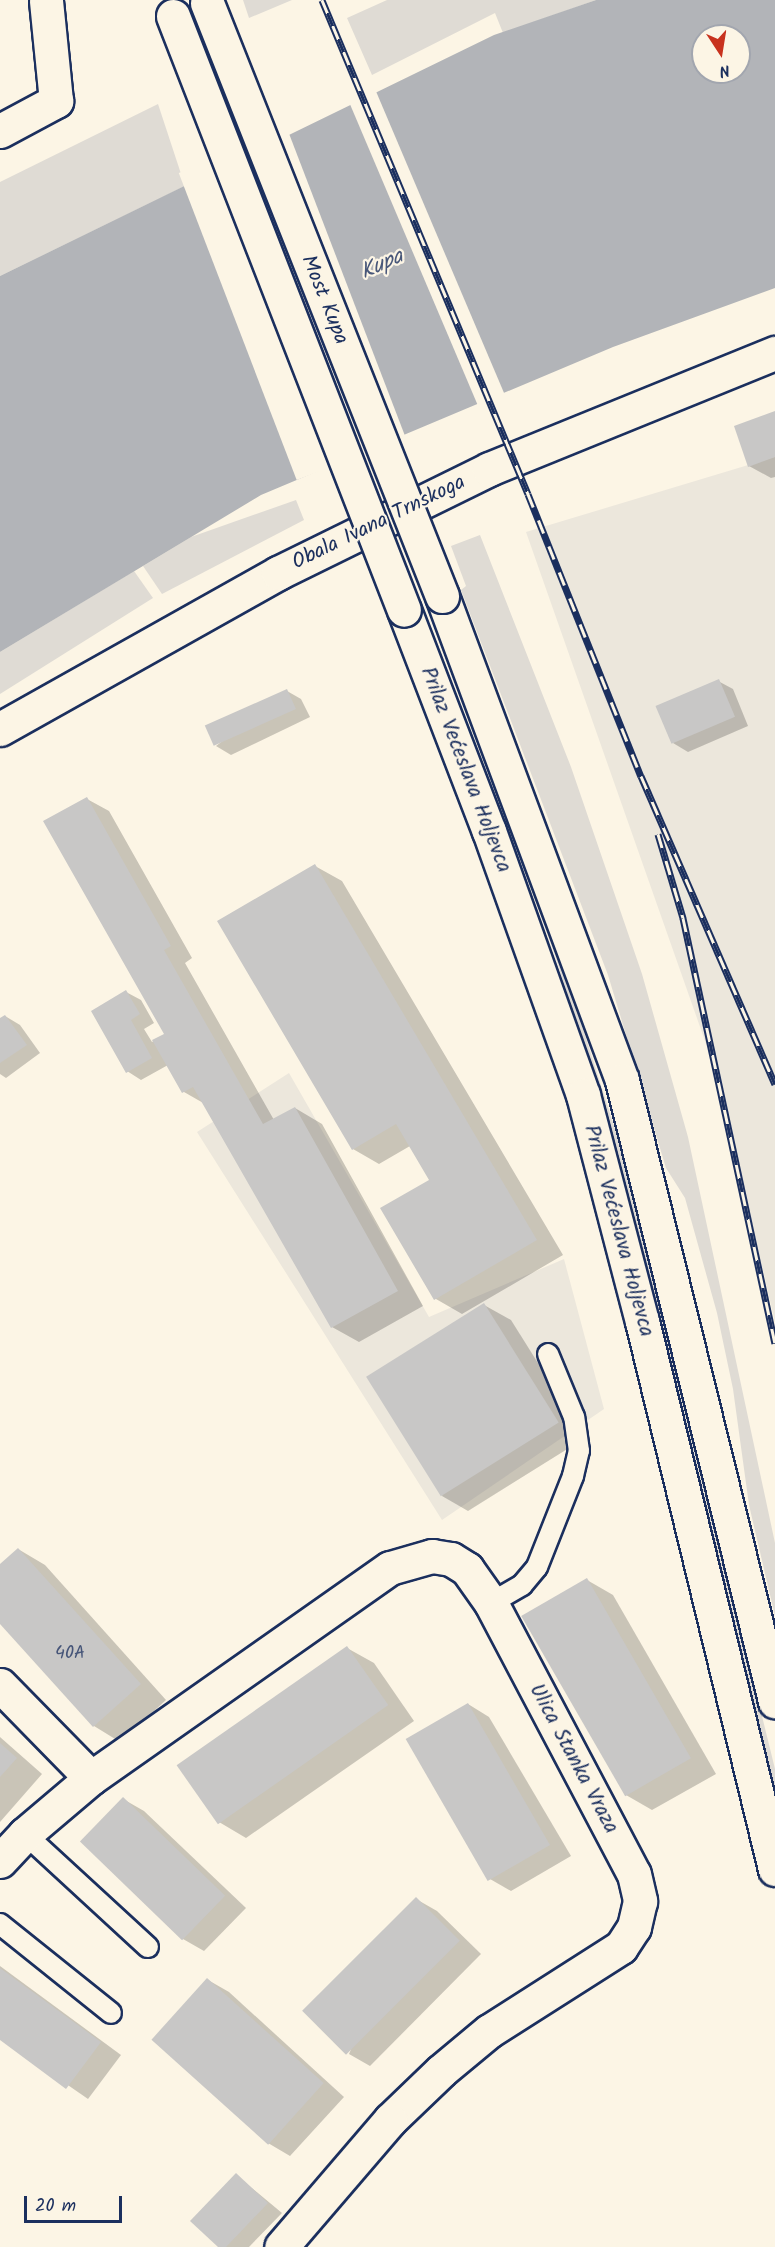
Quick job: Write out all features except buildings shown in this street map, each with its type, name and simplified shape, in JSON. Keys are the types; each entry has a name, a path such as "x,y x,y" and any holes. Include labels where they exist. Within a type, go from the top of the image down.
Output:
{"main road":[{"path":"0,131 56,101 45,0"},
{"name":"Most Kupa","path":"206,2 442,596"},
{"name":"Most Kupa","path":"170,8 404,610"},
{"name":"Obala Ivana Trnskoga","path":"0,729 278,573 479,474 775,353"},
{"name":"Prilaz Većeslava Holjevca","path":"442,596 622,1080 775,1701"},
{"name":"Prilaz Većeslava Holjevca","path":"404,610 489,831 583,1095 642,1321 775,1869"},
{"name":"Ulica Stanka Vraza","path":"0,1861 25,1833 91,1778 390,1568 432,1556 451,1559 467,1569 491,1603 634,1874 640,1901 634,1927 613,1953 489,2031 441,2071 390,2120 281,2247"},
{"path":"0,1685 91,1778"}],"lane":[{"path":"491,1603 522,1585 537,1567 577,1459 574,1417 548,1354"},
{"path":"25,1833 148,1947"},
{"path":"0,1924 111,2013"}],"shaded area":[{"path":"243,0 292,0 249,18"},
{"path":"387,0 596,0 503,33 495,13 372,75 347,18"},
{"path":"158,104 185,186 0,276 0,182"},
{"path":"775,457 775,1322 718,1078 526,532"},
{"path":"296,500 304,520 162,594 143,566 191,537"},
{"path":"480,535 571,767 642,974 688,1137 775,1543 775,1616 749,1505 733,1389 717,1313 685,1198 666,1168 608,975 461,590 466,586 451,546"},
{"path":"134,571 153,598 0,694 0,652"},
{"path":"500,804 505,804 548,919 628,1170 775,1769 775,1794 619,1161 556,958"},
{"path":"289,1073 429,1317 564,1259 604,1409 442,1520 197,1132"}],"water":[{"name":"Kupa","path":"596,0 775,0 775,288 613,347 261,495 0,652 0,276 494,35"}],"pier":[{"path":"375,89 505,396 478,407 348,100"},
{"path":"288,131 406,438 297,480 179,173"}],"railway":[{"path":"322,0 528,494 641,776 775,1084"},
{"path":"658,834 683,918 775,1343"}]}
